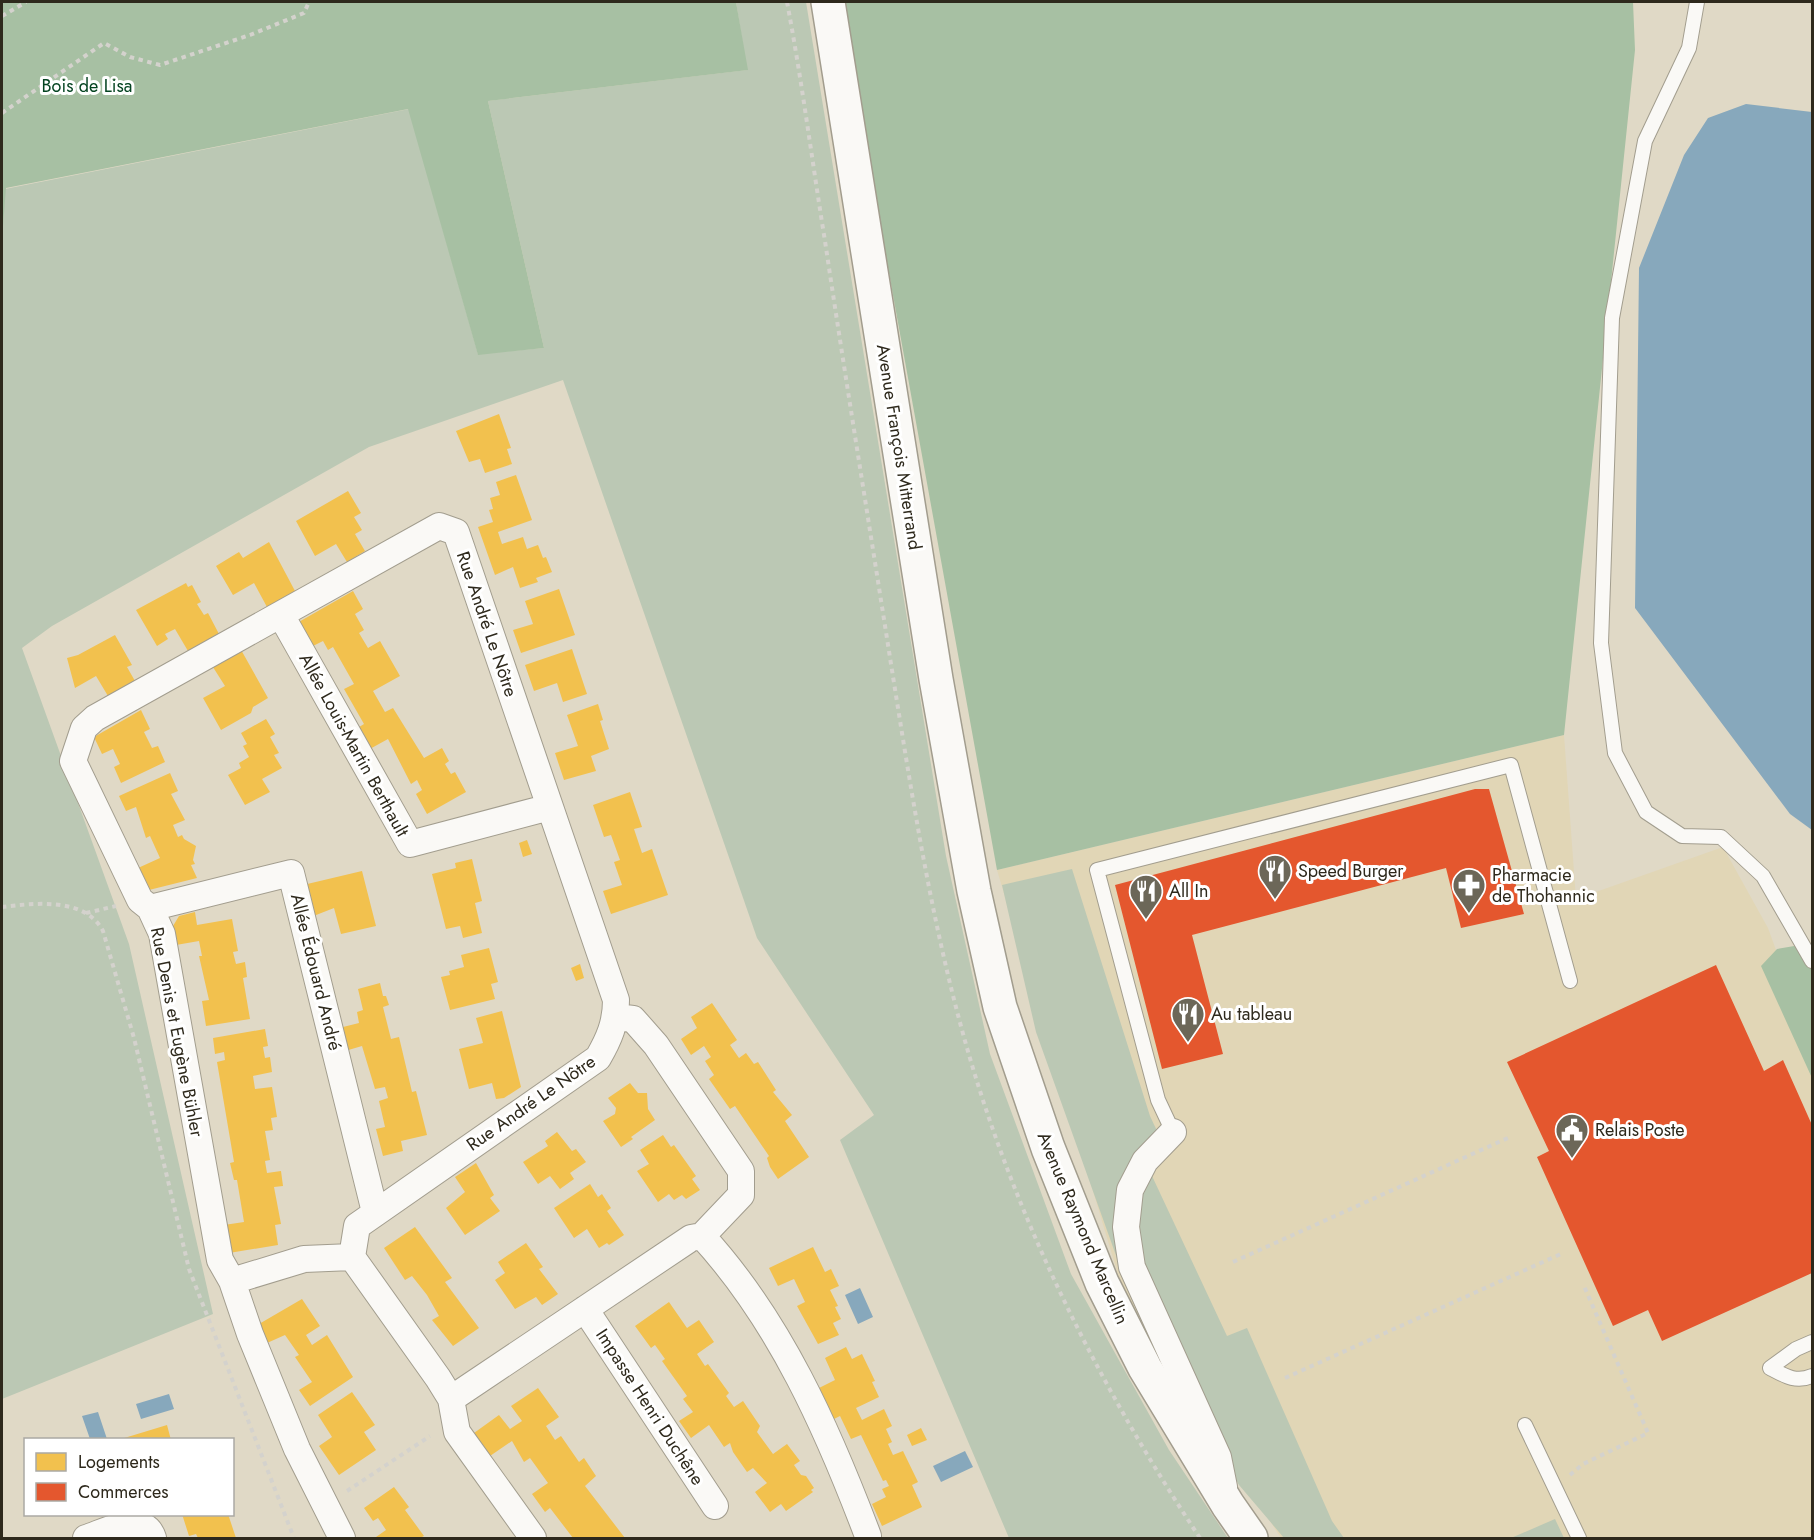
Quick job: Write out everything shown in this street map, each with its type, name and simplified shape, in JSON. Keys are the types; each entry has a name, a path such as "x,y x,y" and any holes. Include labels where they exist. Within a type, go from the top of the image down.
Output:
{"main road":[{"name":"Avenue François Mitterrand","path":"828,2 934,667 974,891"},
{"name":"Avenue Raymond Marcellin","path":"974,891 1000,1007 1014,1052 1048,1148 1102,1282 1145,1368 1251,1539"}],"street":[{"name":"Rue Denis et Eugène Bühler","path":"342,1539 297,1449 250,1334 232,1281 220,1260 162,934 150,908 140,900 74,761 84,728 95,718 439,526"},
{"name":"Rue André Le Nôtre","path":"352,1257 357,1226 598,1058 609,1040 616,1017 616,1000 456,532 439,526"},
{"name":"Allée Louis-Martin Berthault","path":"281,615 410,844 550,807"},
{"name":"Allée Édouard André","path":"150,908 291,873 375,1212"},
{"path":"451,1399 691,1238 702,1236 741,1195 741,1171 656,1045 633,1019 616,1017"},
{"path":"1173,1132 1145,1161 1130,1190 1126,1227 1132,1267 1218,1457 1228,1505"},
{"path":"702,1236 728,1265 765,1318 801,1383 842,1469 868,1536"},
{"path":"232,1281 304,1259 352,1257 451,1399 457,1432 533,1539"},
{"name":"Impasse Henri Duchêne","path":"585,1309 715,1506"},
{"path":"86,1539 131,1523 142,1525 151,1531 153,1539"}],"lane":[{"path":"1697,2 1689,48 1645,141 1612,318 1601,643 1615,753 1646,812 1682,836 1721,837 1763,876 1812,961"},
{"path":"1173,1132 1158,1100 1097,870 1511,765 1570,981"},
{"path":"1812,1342 1796,1349 1770,1368 1790,1378 1803,1380 1812,1376"},
{"path":"1525,1425 1579,1539"}],"path":[{"path":"2,16 26,2"},
{"path":"2,113 104,43 130,57 160,65 250,35 304,13 309,2"},
{"path":"2,907 32,903 65,906 97,920 103,931 134,1038 189,1269 294,1539"},
{"path":"1233,1262 1510,1137"},
{"path":"1285,1378 1563,1253"},
{"path":"1569,1483 1571,1474 1583,1464 1648,1433 1584,1286"},
{"path":"324,1506 436,1432 457,1432"}],"shaded area":[{"path":"1564,735 1576,899 1723,847 1768,928 1812,1049 1812,1538 1281,1538 1125,1298 997,870"}],"green space":[{"name":"Bois de Lisa","path":"2,2 736,2 748,70 488,101 544,348 478,355 408,109 6,188 2,239"},
{"path":"736,2 806,2 946,856 990,1054 1071,1274 1169,1450 1228,1538 1009,1538 840,1140 874,1115 757,938 563,380 369,447 52,626 22,648 129,944 213,1314 2,1399 2,239 5,189 409,109 478,354 544,348 488,101 747,70"},
{"path":"840,2 1633,2 1635,50 1564,735 997,870"},
{"path":"1072,869 1150,1116 1166,1150 1145,1161 1227,1336 1247,1328 1332,1521 1344,1538 1284,1538 1239,1485 1128,1289 1036,1032 1002,885"},
{"path":"1812,943 1812,1078 1761,966 1777,949"},
{"path":"1555,1519 1564,1538 1511,1538"}],"water":[{"path":"1746,104 1812,112 1812,830 1790,814 1635,608 1639,268 1684,155 1708,118"},
{"path":"860,1288 873,1317 858,1324 845,1295"},
{"path":"169,1394 174,1409 141,1419 136,1404"},
{"path":"98,1412 107,1438 90,1438 82,1416"},
{"path":"965,1451 973,1467 941,1482 933,1466"}],"building: Logements":[{"path":"499,414 511,448 507,449 512,464 485,473 480,459 469,462 456,431"},
{"path":"516,475 532,520 498,532 502,544 523,537 527,549 538,545 552,572 536,578 538,582 520,588 513,567 495,575 478,527 493,522 489,510 493,509 490,498 500,495 496,482"},
{"path":"348,491 361,513 354,517 362,530 355,534 365,551 347,562 336,544 315,556 296,521"},
{"path":"269,542 295,591 267,607 254,583 233,595 216,566 239,552 243,558"},
{"path":"186,583 188,587 192,585 201,602 197,604 204,615 208,613 219,634 188,651 175,629 165,634 168,639 157,646 136,610"},
{"path":"559,589 575,635 521,653 513,630 533,624 525,601"},
{"path":"353,591 363,609 355,614 364,630 359,633 368,648 380,641 400,676 373,691 385,712 393,708 424,758 442,748 449,761 445,764 451,774 455,772 466,792 427,814 416,794 422,790 417,780 411,784 388,739 368,750 356,729 364,724 344,689 354,684 333,647 328,650 323,641 311,647 297,623"},
{"path":"115,635 132,665 127,667 135,681 108,696 96,676 75,688 67,658 78,655"},
{"path":"240,648 268,698 253,707 251,713 221,730 203,698 225,686 211,664"},
{"path":"572,649 587,694 563,702 557,683 534,691 525,665"},
{"path":"598,704 603,720 600,721 609,749 591,756 596,771 564,780 555,753 578,746 567,715"},
{"path":"141,710 150,729 144,732 152,748 158,746 165,762 121,783 114,767 120,764 113,749 102,754 94,737"},
{"path":"266,719 275,734 270,737 279,753 274,755 282,768 262,779 270,792 245,805 228,775 241,768 239,763 249,757 243,746 247,744 241,733"},
{"path":"170,773 178,791 171,794 185,820 173,825 178,837 182,835 184,839 196,846 193,860 195,864 191,865 197,878 149,890 138,868 160,858 150,836 146,838 136,807 126,811 119,796"},
{"path":"630,792 642,827 634,829 642,853 652,849 668,895 611,914 603,891 622,885 614,862 620,860 611,835 604,837 593,805"},
{"path":"527,840 532,854 523,857 519,843"},
{"path":"472,859 482,901 475,903 482,933 463,938 460,926 446,929 432,874 456,868 455,863"},
{"path":"362,871 376,926 341,934 334,908 311,917 303,885"},
{"path":"195,912 197,925 232,919 238,951 233,952 236,964 245,962 247,977 243,978 250,1019 206,1026 202,1001 209,1000 199,956 202,956 199,941 176,945 173,926 179,916"},
{"path":"489,948 498,982 491,984 495,999 450,1010 441,977 450,975 449,971 464,967 461,955"},
{"path":"580,964 584,978 576,981 571,968"},
{"path":"380,983 383,996 386,996 389,1005 383,1007 391,1039 399,1037 412,1092 416,1091 427,1135 401,1141 403,1151 383,1156 376,1129 385,1127 379,1101 388,1098 385,1087 375,1089 362,1046 345,1051 339,1028 359,1023 357,1012 363,1010 358,989"},
{"path":"712,1003 737,1040 730,1045 739,1058 746,1053 754,1064 758,1062 776,1090 773,1092 792,1115 785,1121 809,1157 778,1179 770,1167 767,1158 769,1156 735,1106 730,1109 709,1079 714,1075 705,1061 711,1057 704,1046 691,1055 681,1039 697,1028 691,1017"},
{"path":"502,1011 521,1087 504,1098 496,1099 492,1083 469,1089 459,1049 483,1043 476,1018"},
{"path":"265,1029 268,1046 263,1047 265,1058 270,1057 272,1072 253,1076 255,1089 272,1087 277,1117 271,1118 273,1130 265,1131 270,1160 265,1161 267,1173 281,1171 283,1186 274,1187 281,1224 275,1225 278,1245 229,1253 224,1225 244,1222 237,1180 234,1180 230,1163 234,1162 217,1062 225,1060 224,1052 215,1054 213,1038"},
{"path":"630,1083 638,1093 647,1093 648,1109 655,1120 621,1147 603,1121 615,1114 616,1108 608,1098"},
{"path":"557,1132 572,1151 576,1149 586,1162 570,1173 574,1179 560,1189 550,1176 538,1184 523,1162 548,1146 545,1141"},
{"path":"663,1135 671,1147 674,1145 696,1176 692,1179 700,1190 686,1199 682,1195 674,1200 669,1194 658,1202 637,1171 649,1164 640,1150"},
{"path":"476,1163 494,1195 490,1198 500,1211 465,1235 446,1208 465,1192 455,1177"},
{"path":"590,1184 598,1197 602,1194 611,1208 607,1211 624,1235 609,1245 607,1243 599,1248 587,1229 574,1238 554,1208"},
{"path":"415,1227 452,1278 445,1282 479,1328 453,1346 432,1320 439,1316 427,1295 412,1276 405,1280 384,1248"},
{"path":"526,1243 543,1267 539,1269 558,1294 542,1305 536,1297 515,1309 495,1280 505,1273 498,1262"},
{"path":"813,1247 825,1272 831,1269 839,1286 830,1290 838,1306 835,1307 841,1319 833,1323 839,1335 818,1344 797,1306 805,1302 794,1279 778,1286 769,1268"},
{"path":"302,1299 320,1326 306,1335 312,1345 327,1335 353,1377 310,1406 299,1390 312,1382 295,1357 299,1355 285,1335 267,1343 259,1324"},
{"path":"669,1302 687,1328 699,1320 714,1342 697,1354 705,1366 708,1364 729,1393 726,1396 734,1407 743,1401 760,1426 757,1432 773,1454 787,1444 800,1461 794,1465 801,1475 806,1476 814,1488 811,1490 813,1492 786,1511 781,1504 770,1512 755,1492 767,1483 753,1468 747,1472 733,1452 730,1443 724,1447 709,1425 691,1438 679,1421 693,1412 683,1399 687,1396 662,1361 665,1359 655,1345 651,1348 635,1326"},
{"path":"846,1347 852,1359 862,1354 875,1381 872,1382 879,1397 856,1408 862,1420 884,1409 892,1426 886,1429 892,1442 888,1444 893,1455 903,1451 918,1482 912,1485 922,1507 882,1526 872,1504 886,1497 882,1489 889,1486 886,1480 883,1481 861,1435 851,1439 840,1416 832,1420 817,1389 835,1380 825,1358"},
{"path":"538,1388 559,1417 546,1426 555,1440 561,1436 579,1462 584,1458 596,1476 585,1486 625,1538 573,1538 550,1508 545,1512 532,1494 548,1483 530,1458 524,1462 512,1441 490,1456 474,1433 499,1415 510,1429 522,1421 511,1406"},
{"path":"352,1392 375,1425 364,1432 376,1450 339,1475 319,1446 332,1437 318,1415"},
{"path":"167,1425 170,1438 124,1438"},
{"path":"921,1428 927,1440 912,1446 907,1435"},
{"path":"394,1487 409,1507 405,1510 424,1536 420,1538 376,1537 386,1530 378,1518 373,1521 364,1508"},
{"path":"183,1516 229,1516 236,1538 198,1538 196,1534 189,1536"}],"building: Commerces":[{"path":"1475,789 1489,789 1524,914 1461,928 1446,868 1192,935 1223,1054 1162,1069 1115,885"},
{"path":"1716,965 1764,1071 1783,1060 1812,1125 1812,1273 1662,1341 1648,1310 1613,1326 1537,1157 1549,1151 1507,1062"}],"place":[{"name":"Speed Burger","path":"1275,900"},
{"name":"Pharmacie de Thohannic","path":"1469,914"},
{"name":"All In","path":"1146,920"},
{"name":"Au tableau","path":"1188,1043"},
{"name":"Relais Poste","path":"1572,1159"}]}
